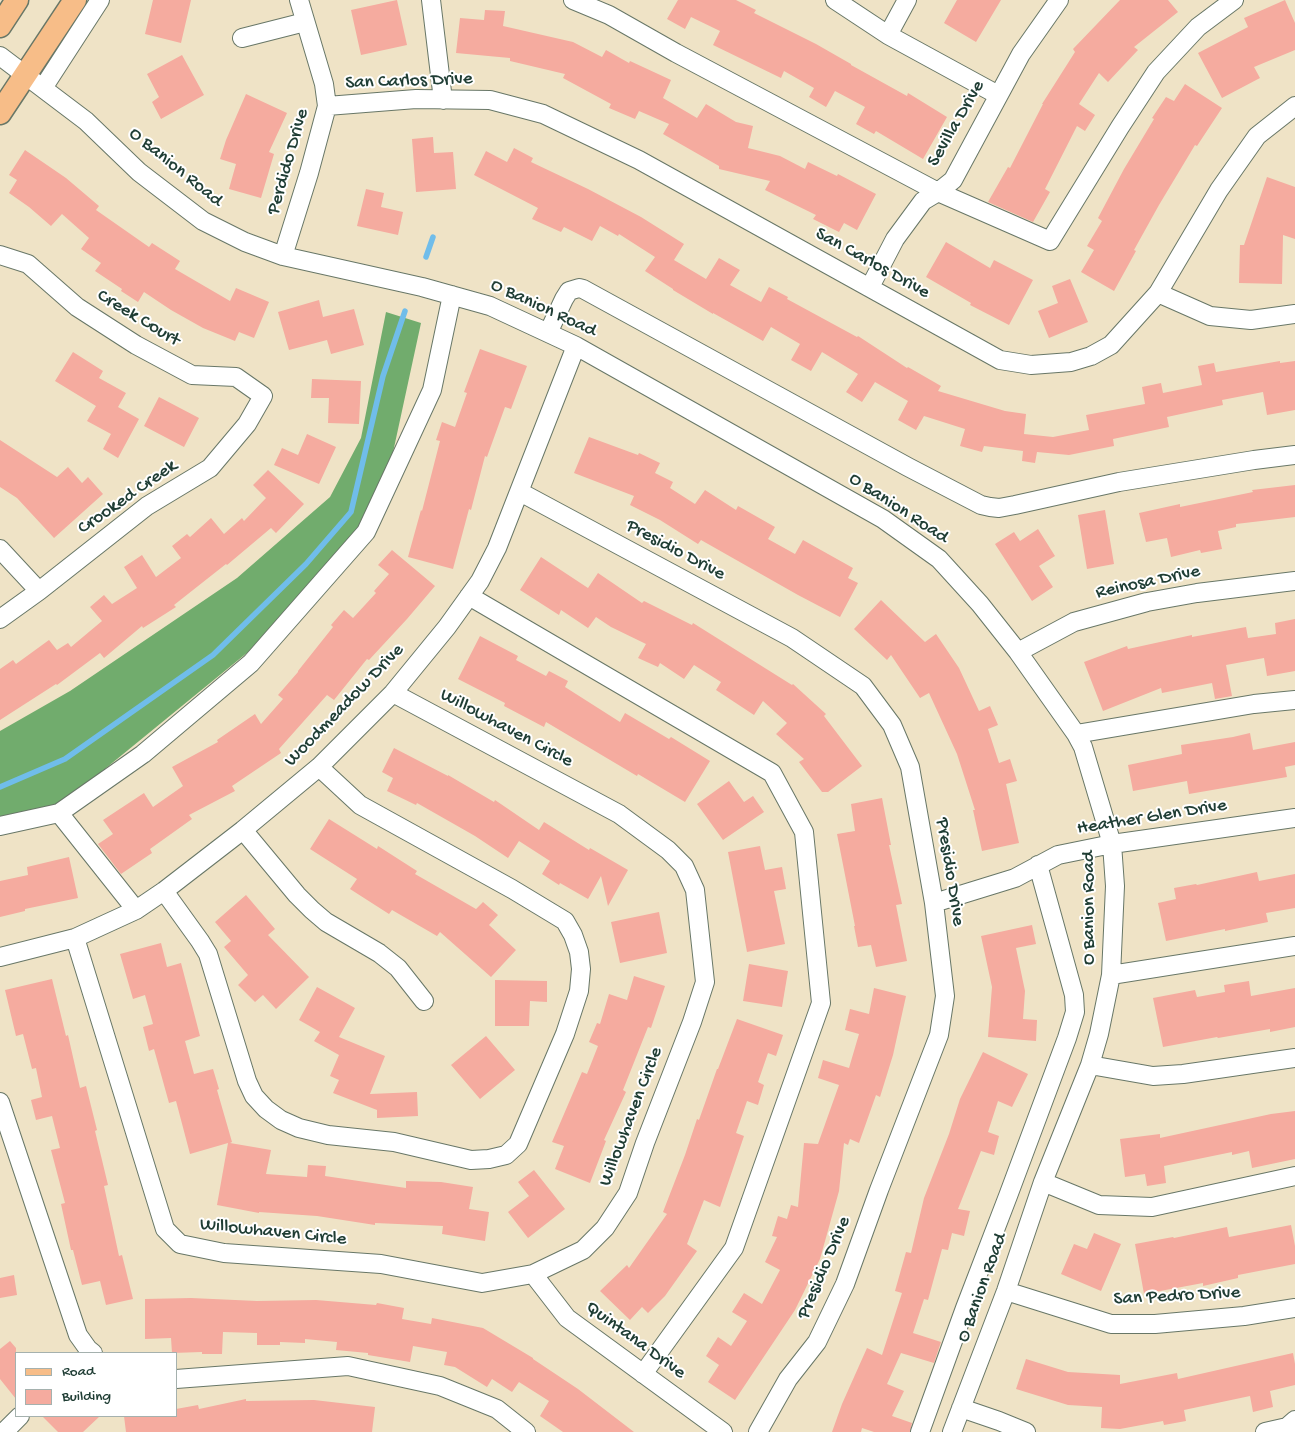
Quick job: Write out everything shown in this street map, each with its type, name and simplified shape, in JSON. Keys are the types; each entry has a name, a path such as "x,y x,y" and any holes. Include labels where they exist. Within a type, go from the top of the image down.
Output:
{"main road":[{"path":"0,26 17,0"},
{"path":"0,113 75,0"}],"street":[{"path":"43,88 100,0"},
{"name":"Perdido Drive","path":"283,256 309,173 327,106 324,84 299,0"},
{"path":"430,0 443,100"},
{"path":"572,0 608,15 938,192 1050,241 1156,72 1198,27 1234,0"},
{"path":"835,0 888,35 998,95"},
{"path":"888,35 907,0"},
{"name":"Sevilla Drive","path":"870,287 895,239 923,201 953,180 1021,54 1059,0"},
{"path":"242,38 306,22"},
{"name":"O Banion Road","path":"0,56 86,120 140,172 203,221 245,242 283,256 422,287 490,306 576,346 883,520 939,559 980,604 1018,652 1076,734 1082,747 1112,844 1115,886 1111,975 1099,1034 1090,1065 1043,1182 1006,1291 952,1432"},
{"name":"San Carlos Drive","path":"327,106 416,99 490,100 543,114 639,160 1000,360 1031,364 1071,362 1091,356 1111,345 1158,293 1219,190 1257,136 1295,106"},
{"name":"Creek Court","path":"0,255 28,264 77,307 136,345 192,375 236,378 263,396"},
{"path":"548,333 569,291 579,288 583,289 908,467 981,505 990,507 999,508 1015,505 1119,482 1295,455"},
{"path":"1158,293 1210,316 1251,320 1295,314"},
{"path":"0,826 59,814 143,754 252,663 366,532 432,390 452,295"},
{"name":"Woodmeadow Drive","path":"0,956 75,938 136,910 164,891 243,830 320,767 393,693 447,627 480,581 497,548 520,492 576,346"},
{"name":"Crooked Creek","path":"0,619 39,591 147,506 210,468 248,424 263,396"},
{"name":"Presidio Drive","path":"520,492 792,638 863,686 892,726 910,767 934,903 945,996 939,1036 879,1190 845,1284 817,1342 788,1379 758,1432"},
{"path":"0,549 39,591"},
{"name":"Reinosa Drive","path":"1018,652 1074,622 1147,602 1197,593 1295,581"},
{"path":"469,596 772,773 804,832 821,1003 734,1248 643,1374"},
{"name":"Willowhaven Circle","path":"75,938 165,1229 180,1244 224,1253 380,1264 482,1283 533,1274 582,1250 605,1228 628,1193 645,1143 692,1022 705,982 695,890 684,866 668,850 619,814 393,693"},
{"path":"1076,734 1254,704 1295,700"},
{"path":"164,891 208,954 247,1081 254,1096 266,1109 281,1120 299,1128 328,1135 394,1142 471,1160 489,1160 506,1155 518,1144 565,1034 579,991 581,969 579,952 573,935 565,921 519,893 360,805 320,767"},
{"path":"59,814 136,910"},
{"name":"Heather Glen Drive","path":"934,903 1015,878 1058,855 1112,844 1295,818"},
{"path":"243,830 297,895 312,910 326,922 386,958 398,968 424,1001"},
{"path":"920,1432 964,1308 1008,1196 1075,1012 1074,995 1038,865"},
{"path":"1111,975 1295,946"},
{"path":"1090,1065 1153,1076 1183,1074 1295,1058"},
{"path":"0,1102 78,1336 88,1352"},
{"path":"1043,1182 1099,1205 1152,1206 1295,1176"},
{"name":"Quintana Drive","path":"533,1274 567,1318 723,1432"},
{"name":"San Pedro Drive","path":"1006,1291 1111,1324 1155,1324 1244,1316 1295,1308"},
{"path":"178,1379 348,1366 440,1386 497,1409 526,1432"},
{"path":"961,1408 999,1420 1026,1432"},
{"path":"4,1432 19,1417"},
{"path":"1265,1432 1287,1427 1295,1420"}],"green space":[{"path":"386,312 421,323 392,457 361,525 248,652 62,804 0,818 0,731 70,691 237,578 330,497 361,438"}],"building":[{"path":"153,0 191,0 181,43 145,34"},
{"path":"397,0 407,45 361,55 351,10"},
{"path":"678,0 736,0 756,10 754,13 816,44 907,96 908,93 947,117 923,159 876,131 874,134 856,124 865,107 835,91 826,107 809,97 814,88 784,71 781,78 713,45 720,31 691,17 685,29 667,19"},
{"path":"957,0 1001,0 976,42 944,23"},
{"path":"1120,0 1168,0 1178,12 1134,47 1138,50 1108,82 1099,73 1079,104 1095,115 1085,131 1077,126 1045,189 1050,192 1033,222 988,202 1008,167 1010,168 1042,104 1075,52 1073,49"},
{"path":"1285,0 1295,23 1295,50 1254,67 1260,78 1222,98 1198,53 1248,27 1244,18"},
{"path":"485,10 505,11 503,26 573,42 602,57 606,50 629,63 630,61 671,80 663,98 697,118 706,104 736,122 753,126 748,148 780,156 805,169 808,162 837,176 838,174 876,194 857,230 844,223 839,232 813,219 816,215 765,190 770,181 719,169 719,166 663,134 669,124 639,111 635,119 609,108 611,104 563,78 565,74 510,61 510,58 456,53 460,18 484,20"},
{"path":"182,55 204,95 161,119 152,102 159,97 147,74"},
{"path":"1185,84 1222,108 1197,146 1195,145 1159,205 1114,291 1081,272 1094,250 1087,246 1102,221 1098,218 1154,119 1152,118 1166,97 1174,101"},
{"path":"246,94 287,113 269,152 274,154 261,198 229,189 236,164 220,159"},
{"path":"433,137 434,153 453,152 456,189 416,192 412,139"},
{"path":"514,148 533,158 531,162 641,217 684,244 674,260 706,279 719,258 740,270 730,285 761,302 769,287 788,297 787,299 858,336 907,368 941,386 938,391 1005,411 1026,414 1024,434 1053,437 1089,430 1086,415 1145,404 1142,387 1161,383 1163,393 1202,385 1198,366 1214,363 1216,372 1280,361 1280,363 1295,361 1295,410 1267,415 1263,392 1222,400 1223,405 1167,417 1169,427 1113,439 1114,446 1069,455 1037,452 1035,463 1022,461 1023,451 984,446 982,452 960,446 965,429 924,416 916,430 898,420 908,401 875,382 862,402 846,392 858,374 822,352 811,371 791,360 800,344 771,327 763,341 673,290 645,271 655,257 619,234 618,236 600,226 592,241 564,227 561,232 532,219 538,208 474,175 486,151 507,162"},
{"path":"25,150 66,178 99,206 96,210 149,247 152,243 180,261 175,269 230,301 236,288 269,302 254,338 239,332 235,341 203,328 144,292 138,302 95,271 101,263 81,249 89,238 62,214 51,226 9,193 17,180 9,175"},
{"path":"1267,177 1295,187 1295,239 1283,235 1282,284 1239,283 1240,245 1244,245"},
{"path":"366,189 384,193 381,207 403,212 398,235 357,226"},
{"path":"946,242 990,268 994,260 1033,280 1009,325 970,305 971,303 926,277"},
{"path":"1070,279 1088,322 1049,338 1038,311 1058,303 1052,286"},
{"path":"319,300 323,317 354,309 364,345 331,354 327,340 289,350 278,312"},
{"path":"480,349 527,366 511,409 505,407 487,457 485,456 453,569 408,557 440,441 436,440 442,422 455,427 467,393 464,392"},
{"path":"73,352 103,371 99,378 126,393 118,407 139,419 118,458 103,449 111,434 87,421 96,406 55,381"},
{"path":"312,379 361,381 359,424 328,423 329,398 311,398"},
{"path":"159,397 199,418 184,447 144,426"},
{"path":"307,434 336,447 319,484 274,465 282,448 298,455"},
{"path":"589,437 638,455 639,453 660,463 655,473 673,482 670,488 695,504 705,490 736,510 738,506 775,527 768,539 795,554 803,540 853,568 848,578 858,583 840,617 701,540 698,544 660,520 630,505 634,496 574,473"},
{"path":"0,440 57,477 68,467 82,483 88,477 103,494 54,538 17,498 0,487"},
{"path":"268,470 304,504 276,533 271,528 227,565 174,605 176,607 143,628 142,626 104,658 100,653 57,685 0,720 0,669 13,660 16,664 49,640 57,650 68,643 71,647 102,621 90,607 104,595 112,604 137,588 124,567 142,555 156,577 181,558 172,546 187,534 190,537 211,518 224,534 242,518 244,521 266,498 253,485"},
{"path":"1295,485 1295,517 1236,524 1236,527 1218,531 1222,549 1201,553 1200,550 1171,557 1167,538 1146,542 1139,513 1180,504 1180,507 1253,492 1252,490"},
{"path":"1105,510 1114,564 1087,569 1078,515"},
{"path":"1038,529 1055,556 1039,566 1053,587 1032,601 995,544 1014,532 1020,541"},
{"path":"392,550 435,586 369,660 367,659 334,700 327,695 279,749 281,753 232,786 235,791 189,815 192,819 150,849 152,853 121,874 98,844 113,834 103,820 144,793 153,807 183,786 172,767 218,742 217,740 255,714 261,724 283,699 278,695 333,627 331,625 344,610 353,618 376,593 374,591 389,574 378,565"},
{"path":"541,557 588,588 598,573 642,603 644,601 692,625 693,623 793,684 826,714 824,716 862,766 828,792 822,792 799,762 804,759 776,734 787,723 763,701 754,715 716,690 721,682 694,665 684,679 660,663 658,667 638,658 646,644 611,627 596,617 588,628 561,610 559,615 520,590"},
{"path":"881,600 925,642 936,634 959,668 979,711 990,706 998,725 988,729 999,763 1010,759 1017,781 1006,784 1019,843 982,851 973,810 975,810 957,754 929,693 920,698 891,655 887,660 854,629"},
{"path":"1295,619 1295,671 1267,676 1264,658 1226,665 1232,696 1215,699 1212,683 1162,693 1161,688 1103,711 1084,662 1127,646 1128,649 1192,635 1192,637 1246,627 1248,638 1276,634 1275,623"},
{"path":"480,636 518,656 516,660 546,676 549,671 568,681 565,687 620,722 625,713 669,739 671,737 710,761 685,802 546,722 544,727 504,706 505,703 458,679"},
{"path":"1250,733 1253,750 1295,742 1295,765 1285,767 1287,777 1189,794 1187,781 1133,791 1128,765 1182,754 1181,745"},
{"path":"394,748 448,775 494,802 495,800 539,830 544,822 589,850 590,848 628,870 608,906 601,876 588,899 560,883 559,885 542,874 550,861 519,841 508,858 475,836 417,803 416,805 387,791 393,778 382,772"},
{"path":"729,781 744,802 753,796 764,812 723,840 697,804"},
{"path":"882,798 891,845 889,845 902,904 896,905 907,961 876,967 871,945 858,947 837,834 855,831 851,804"},
{"path":"329,819 377,849 378,846 417,871 415,874 476,909 483,902 498,915 489,925 516,950 491,977 440,932 437,936 392,910 389,914 350,889 357,879 310,849"},
{"path":"760,846 765,870 782,867 786,889 774,891 785,944 747,952 728,852"},
{"path":"69,857 78,898 25,909 25,911 0,917 0,881 28,875 27,867"},
{"path":"1257,872 1259,881 1295,874 1295,908 1266,913 1268,922 1166,941 1158,903 1176,899 1174,888"},
{"path":"246,895 275,929 268,935 309,977 276,1009 263,995 255,1002 238,985 248,975 224,947 231,941 215,922"},
{"path":"659,912 667,953 620,963 611,922"},
{"path":"1032,925 1036,944 1016,948 1025,991 1023,1019 1037,1020 1036,1041 988,1037 992,987 981,936"},
{"path":"161,943 167,967 181,963 200,1036 185,1041 194,1074 213,1069 232,1142 230,1143 271,1150 266,1174 307,1177 308,1165 326,1166 325,1176 406,1188 406,1181 441,1182 473,1187 469,1209 489,1212 485,1241 442,1234 443,1226 375,1223 375,1225 317,1216 259,1213 217,1205 228,1143 190,1154 176,1101 169,1103 154,1049 149,1051 143,1027 153,1024 145,995 133,999 120,954"},
{"path":"749,964 788,971 782,1007 743,1001"},
{"path":"634,976 665,986 651,1028 648,1027 623,1090 626,1092 604,1140 606,1141 590,1183 555,1169 564,1146 552,1142 582,1072 587,1074 598,1046 589,1042 597,1023 600,1024 609,994 627,1000"},
{"path":"52,979 66,1036 68,1035 80,1088 86,1086 108,1185 104,1186 119,1256 122,1255 133,1299 106,1305 100,1281 82,1285 73,1250 71,1250 61,1204 65,1203 51,1150 60,1148 52,1116 36,1120 31,1100 42,1097 36,1068 32,1069 23,1034 16,1036 5,990"},
{"path":"495,980 547,981 547,1002 530,1001 529,1026 495,1026"},
{"path":"1249,981 1251,996 1295,988 1295,1027 1270,1032 1270,1029 1217,1037 1163,1047 1153,998 1195,990 1197,997 1225,992 1224,985"},
{"path":"317,987 355,1008 339,1037 385,1056 370,1094 417,1092 418,1116 377,1118 377,1110 333,1093 339,1080 330,1076 339,1055 314,1041 320,1032 299,1020"},
{"path":"874,988 906,996 893,1055 880,1097 876,1095 859,1143 850,1139 848,1145 844,1143 839,1191 820,1259 795,1310 735,1400 708,1382 719,1365 706,1356 718,1337 731,1346 747,1321 732,1312 744,1293 762,1304 780,1270 765,1262 777,1237 772,1236 778,1216 787,1219 791,1205 798,1207 804,1143 818,1144 839,1085 818,1078 823,1060 849,1068 859,1034 845,1030 850,1009 869,1014"},
{"path":"737,1019 783,1035 776,1056 768,1053 758,1082 764,1085 758,1105 747,1101 736,1133 744,1136 720,1207 704,1200 687,1244 697,1251 665,1296 648,1313 642,1307 630,1320 600,1291 627,1265 629,1268 667,1214 663,1212 697,1119 699,1120"},
{"path":"486,1036 515,1070 480,1099 451,1065"},
{"path":"983,1052 1028,1074 1012,1107 998,1101 988,1132 999,1136 994,1155 981,1151 958,1209 970,1211 964,1236 952,1233 948,1250 942,1249 928,1300 924,1299 913,1333 941,1342 934,1363 901,1353 887,1384 904,1391 892,1416 912,1423 910,1432 874,1432 862,1428 861,1432 832,1432 842,1404 867,1348 882,1355 902,1293 895,1291 906,1252 911,1253 924,1198 949,1134 960,1099"},
{"path":"1295,1111 1295,1159 1252,1168 1249,1151 1232,1155 1232,1152 1164,1166 1166,1183 1147,1186 1145,1174 1125,1177 1120,1139 1160,1134 1160,1138 1271,1114"},
{"path":"534,1170 565,1209 528,1238 508,1212 529,1196 518,1182"},
{"path":"1291,1225 1295,1246 1295,1264 1238,1275 1238,1278 1203,1286 1203,1283 1144,1294 1135,1244 1227,1227 1229,1237"},
{"path":"1094,1233 1121,1244 1101,1291 1061,1274 1074,1244 1087,1249"},
{"path":"14,1275 17,1295 0,1298 0,1278"},
{"path":"145,1299 316,1300 376,1305 377,1303 404,1308 402,1319 431,1324 432,1318 483,1328 533,1358 578,1389 634,1432 563,1432 540,1416 549,1401 519,1382 512,1392 492,1379 487,1387 455,1367 444,1365 447,1352 413,1346 410,1362 368,1355 368,1353 336,1350 337,1342 305,1339 305,1343 280,1342 280,1345 257,1345 257,1333 223,1332 222,1354 172,1352 171,1338 145,1339"},
{"path":"10,1341 16,1348 15,1398 0,1379 0,1349"},
{"path":"1293,1353 1295,1385 1270,1391 1273,1407 1253,1412 1250,1396 1184,1410 1186,1421 1164,1425 1163,1421 1120,1429 1101,1428 1102,1407 1068,1405 1016,1389 1026,1359 1068,1372 1120,1375 1120,1384 1177,1373 1178,1379"},
{"path":"246,1399 246,1401 314,1400 375,1407 372,1432 126,1432 124,1417 178,1417 178,1409 198,1405 199,1409"},
{"path":"43,1417 99,1417 83,1432 58,1432"}],"waterway":[{"path":"426,257 433,237"},
{"path":"0,787 65,759 213,655 306,564 351,512 383,376 405,311"}]}
